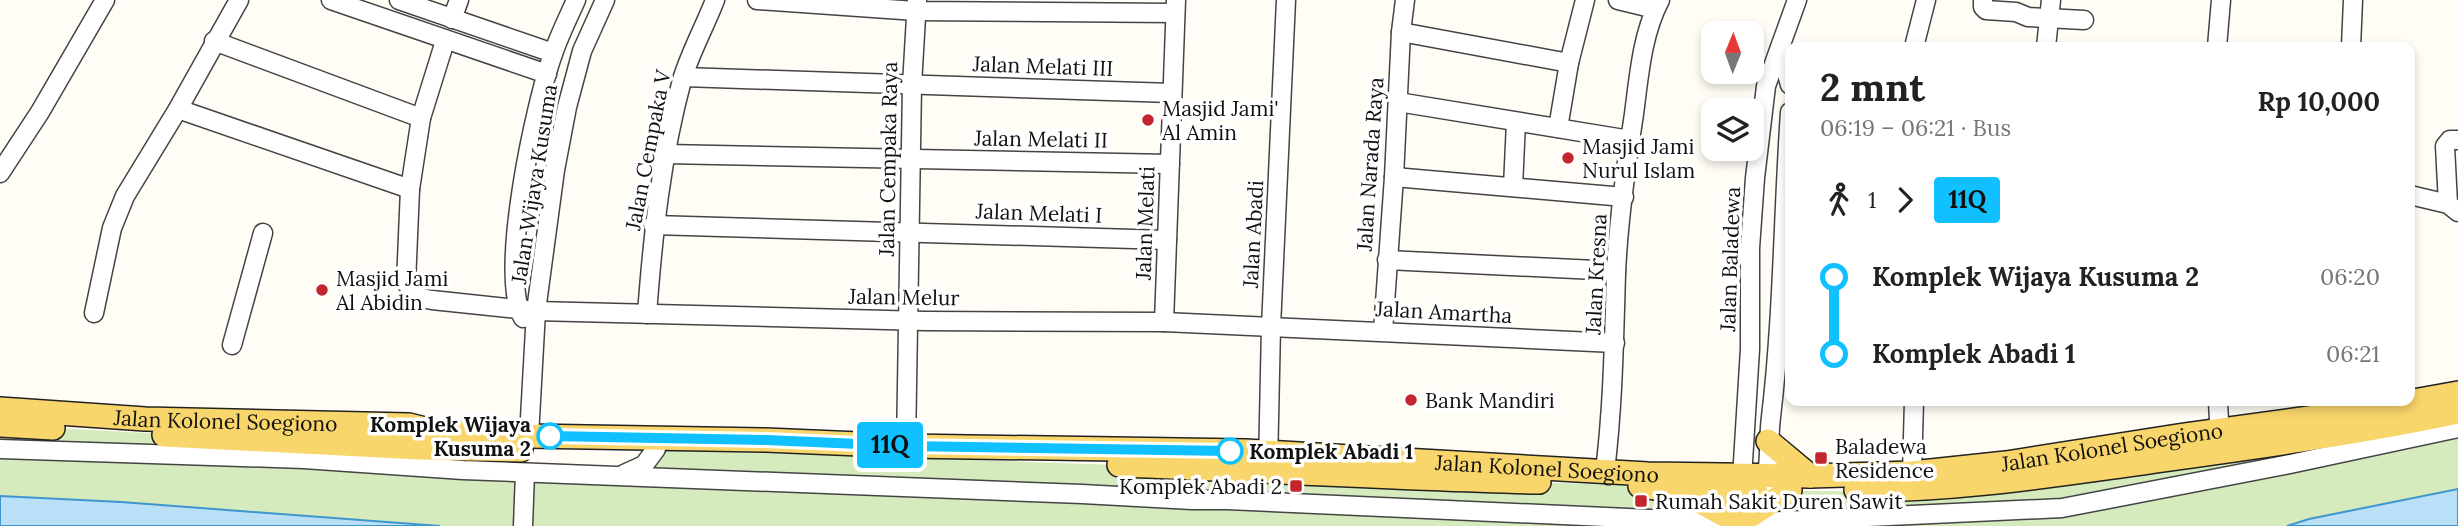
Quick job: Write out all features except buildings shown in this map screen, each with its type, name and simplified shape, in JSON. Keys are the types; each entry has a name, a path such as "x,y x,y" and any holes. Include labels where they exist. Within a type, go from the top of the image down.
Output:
{"main road":[{"name":"Jalan Kolonel Soegiono","path":"2415,401 2458,393"},
{"name":"Jalan Kolonel Soegiono","path":"0,425 480,450 656,449 1268,461 1605,471 1754,484 1790,490 1912,491 2049,475 2385,406"},
{"name":"Jalan Kolonel Soegiono","path":"0,409 145,419 409,425 433,431 529,436 766,440 1268,461 1424,480 1608,484 1680,491 1810,476 1912,473 2219,441 2317,438 2458,412"},
{"path":"1768,441 1810,476"},
{"path":"1680,491 1739,524 1790,490"}],"street":[{"path":"0,173 40,112 105,0"},
{"path":"94,313 112,228 125,196 239,0"},
{"path":"331,0 547,74"},
{"path":"399,0 553,53"},
{"path":"452,19 459,0"},
{"name":"Jalan Wijaya Kusuma","path":"534,340 517,309 518,216 533,126 553,53 576,0"},
{"name":"Jalan Wijaya Kusuma","path":"529,436 536,311 555,170 567,107 582,51 606,0"},
{"name":"Jalan Cempaka V","path":"647,314 653,225 666,154 683,77 715,0"},
{"path":"757,0 916,6 1175,7"},
{"name":"Jalan Abadi","path":"1268,461 1271,327 1286,0"},
{"name":"Jalan Narada Raya","path":"1383,331 1405,0"},
{"path":"1558,128 1569,63 1585,0"},
{"path":"1618,0 1657,5"},
{"name":"Jalan Baladewa","path":"1754,484 1750,248 1766,86 1797,0"},
{"path":"1983,0 1986,10 2050,9 2084,20"},
{"path":"2217,42 2221,0"},
{"path":"2351,42 2353,0"},
{"name":"Jalan Kresna","path":"1605,471 1615,343 1616,271 1630,141 1642,54 1657,5"},
{"name":"Jalan Cempaka Raya","path":"906,446 912,85 916,6"},
{"name":"Jalan Melati","path":"1164,322 1175,7"},
{"path":"1915,42 1924,7"},
{"path":"2047,42 2050,9"},
{"path":"1401,32 1569,63"},
{"path":"214,41 421,118"},
{"path":"178,108 410,189 421,118 445,41"},
{"path":"1780,48 1785,67"},
{"name":"Jalan Melati III","path":"683,77 1172,93"},
{"path":"1766,86 1785,86"},
{"path":"1398,102 1630,141"},
{"path":"1513,187 1516,122"},
{"path":"2415,197 2453,208 2445,146 2450,140 2458,140"},
{"name":"Jalan Melati II","path":"666,154 1170,164"},
{"path":"1394,177 1624,197"},
{"path":"1739,524 1768,441 1779,348 1785,184"},
{"name":"Jalan Melur","path":"410,189 406,283 411,291 421,298 432,300 536,311 908,321 1164,322 1271,327"},
{"name":"Jalan Melati I","path":"653,225 1167,240"},
{"path":"232,345 263,233"},
{"path":"1387,260 1616,271"},
{"name":"Jalan Amartha","path":"1271,327 1615,343"},
{"name":"Jalan Baladewa","path":"1750,349 1759,338 1770,339 1779,348"},
{"path":"1912,473 1914,406"},
{"path":"2218,406 2219,441"},
{"path":"0,449 301,459 463,471 525,479 614,476 1227,500 1739,524 2062,508 2458,428"},
{"path":"419,448 445,458 463,471"},
{"path":"614,476 633,472 644,465 656,449"},
{"path":"523,526 525,479"}],"green space":[{"path":"2458,412 2458,526 0,526 0,425 419,448 445,458 463,470 614,476 656,449 1295,471 1424,480 1608,484 1690,491 1912,491"}],"water":[{"path":"2458,489 2458,526 2287,526 2309,519"},
{"path":"0,496 121,502 440,526 0,526"}],"bus line":[{"name":"11Q","path":"550,436 906,446 1230,451"}],"place":[{"name":"Masjid Jami' Al Amin","path":"1148,120"},
{"name":"Masjid Jami Nurul Islam","path":"1568,158"},
{"name":"Masjid Jami Al Abidin","path":"322,290"},
{"name":"Bank Mandiri","path":"1411,400"},
{"name":"Komplek Wijaya Kusuma 2","path":"550,436"},
{"name":"Komplek Abadi 1","path":"1230,451"},
{"name":"Baladewa Residence","path":"1821,458"},
{"name":"Komplek Abadi 2","path":"1296,486"},
{"name":"Rumah Sakit Duren Sawit","path":"1641,501"}]}
